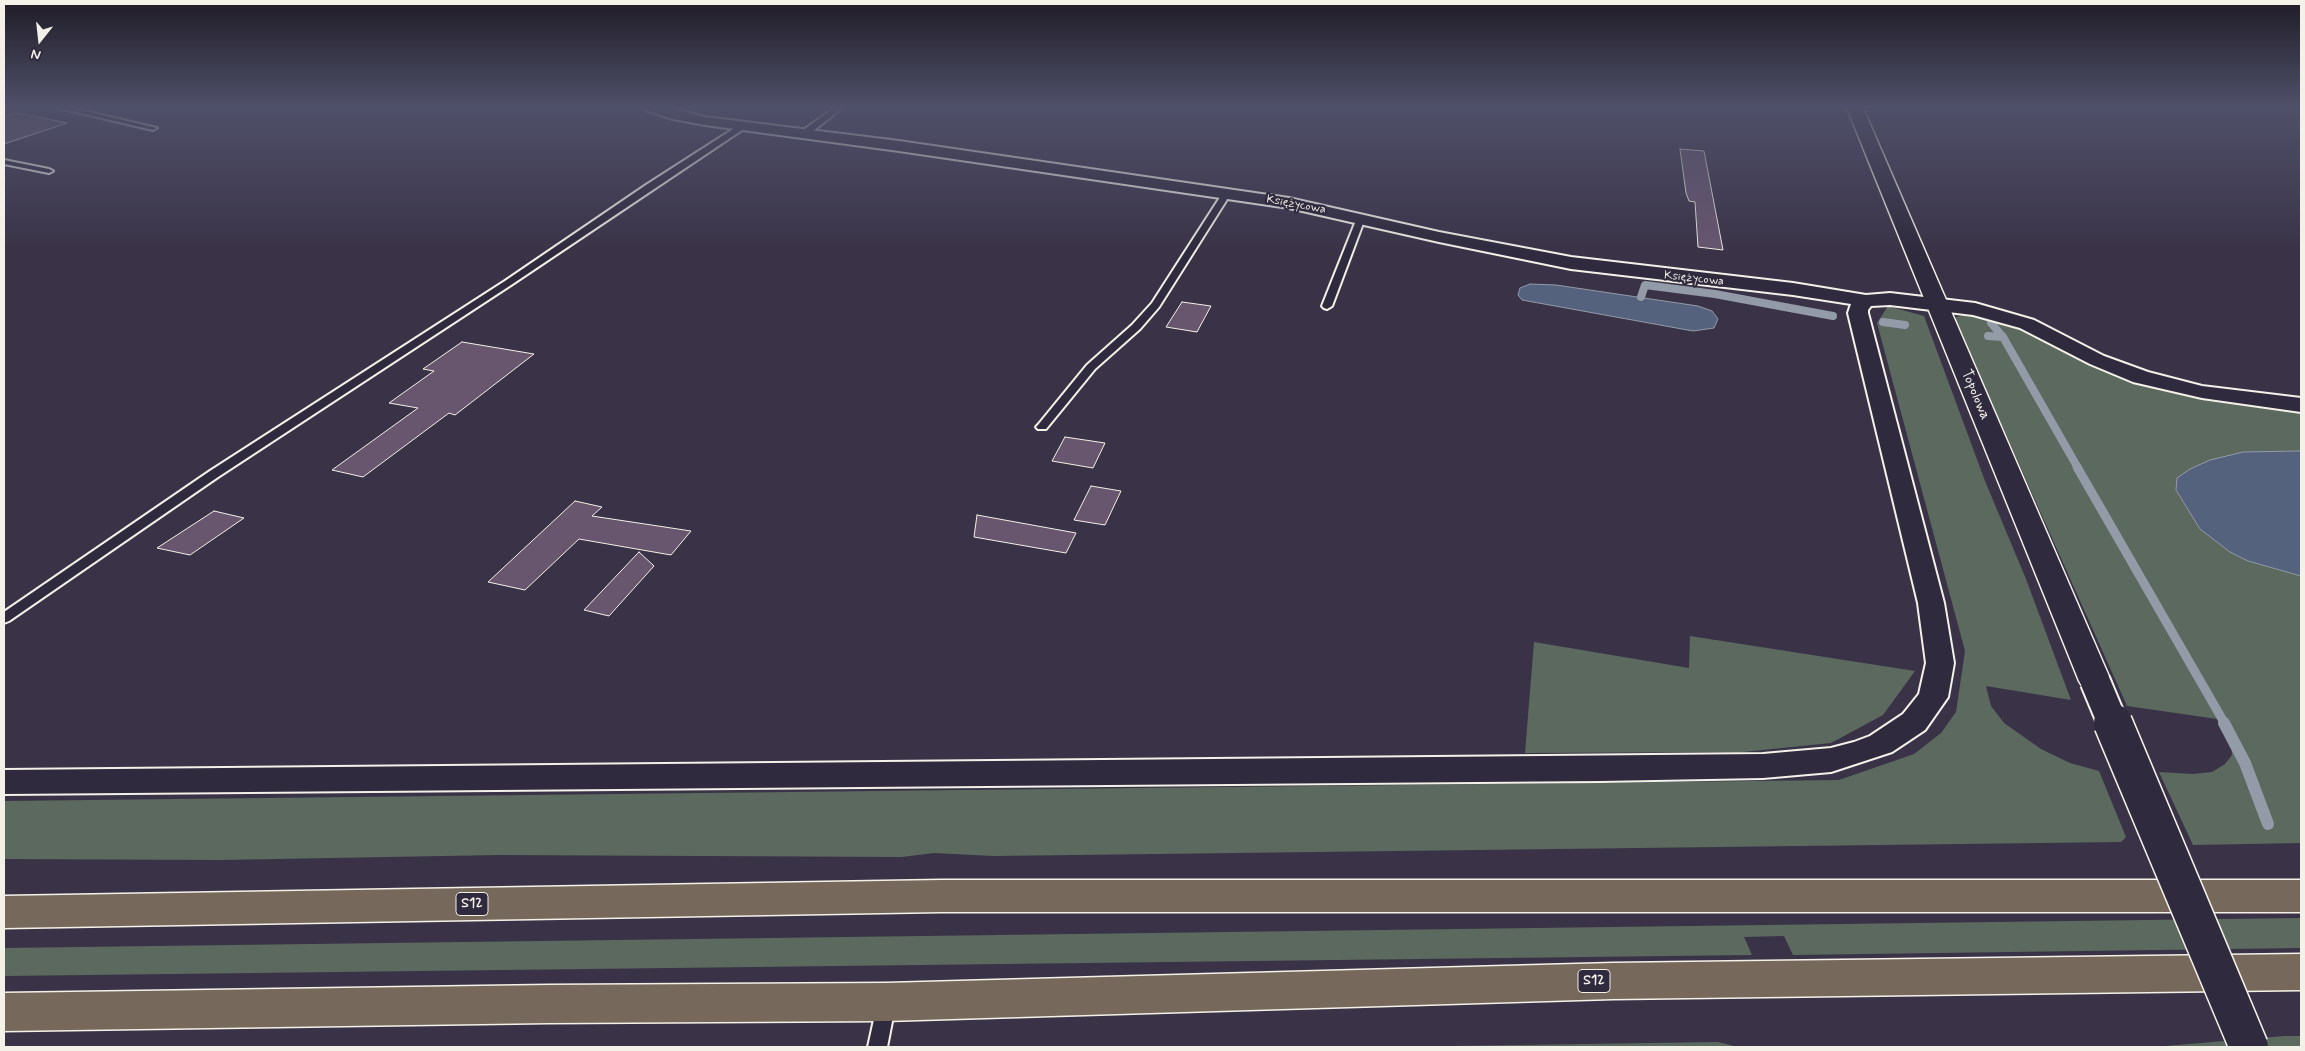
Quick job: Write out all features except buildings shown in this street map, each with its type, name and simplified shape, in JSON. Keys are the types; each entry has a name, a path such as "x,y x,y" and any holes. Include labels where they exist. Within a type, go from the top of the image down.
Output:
{"highway":[{"name":"S12","path":"4,912 941,896 2301,896"},
{"name":"S12","path":"4,1012 559,1004 886,1002 1613,981 2301,972"}],"street":[{"name":"Księżycowa","path":"974,157 1227,193 1315,208 1439,238 1554,260 1680,277 1793,289 1866,301 1885,299 1975,309 2008,316 2122,371 2163,384 2230,397 2301,406"},
{"name":"Topolowa","path":"1876,157 2249,1047"},
{"path":"4,782 1591,769 1764,766 1831,760 1861,752 1881,744 1914,722 1933,697 1940,663 1940,646 1929,594 1858,313 1858,308 1866,301"}],"lane":[{"path":"4,618 214,474 500,289 696,157"},
{"path":"4,162 49,172"},
{"path":"1042,427 1091,367 1136,327 1156,305 1227,193"},
{"path":"1327,306 1361,218"},
{"path":"877,1047 886,1002"}],"green space":[{"path":"1888,306 1924,316 1985,481 2026,579 2071,700 1986,686 1991,706 2004,723 2041,749 2070,763 2099,771 2126,837 2121,842 993,856 934,853 902,857 499,855 220,860 4,859 4,801 1839,780 1914,754 1941,733 1956,712 1965,651 1877,323"},
{"path":"1968,314 1987,316 2016,325 2115,375 2165,391 2301,411 2301,451 2243,452 2176,490 2200,529 2230,552 2248,561 2301,576 2301,843 2193,845 2159,772 2193,774 2212,772 2225,764 2232,755 2231,742 2217,719 2127,706 1956,323 1956,317"},
{"path":"1690,636 1915,671 1883,715 1831,743 1743,752 1525,753 1534,642 1689,668"},
{"path":"2301,918 2301,948 1793,955 1784,936 1744,937 1752,955 4,976 4,948"},
{"path":"2301,1036 2301,1047 2153,1047"},
{"path":"1718,1042 1738,1047 1382,1047"}],"water":[{"path":"1530,284 1556,285 1698,306 1712,311 1718,319 1714,328 1693,331 1522,300 1518,295 1520,288"},
{"path":"2301,451 2301,576 2248,561 2230,552 2200,529 2176,490 2177,478 2190,469 2210,460 2243,452"}],"waterway":[{"path":"1641,297 1645,285 1715,294 1833,316"},
{"path":"1883,322 1905,325"},
{"path":"1991,323 2003,337"},
{"path":"1988,336 2003,337"},
{"path":"2003,337 2078,468"},
{"path":"2077,467 2225,724"},
{"path":"2224,723 2245,763 2268,824"}]}
